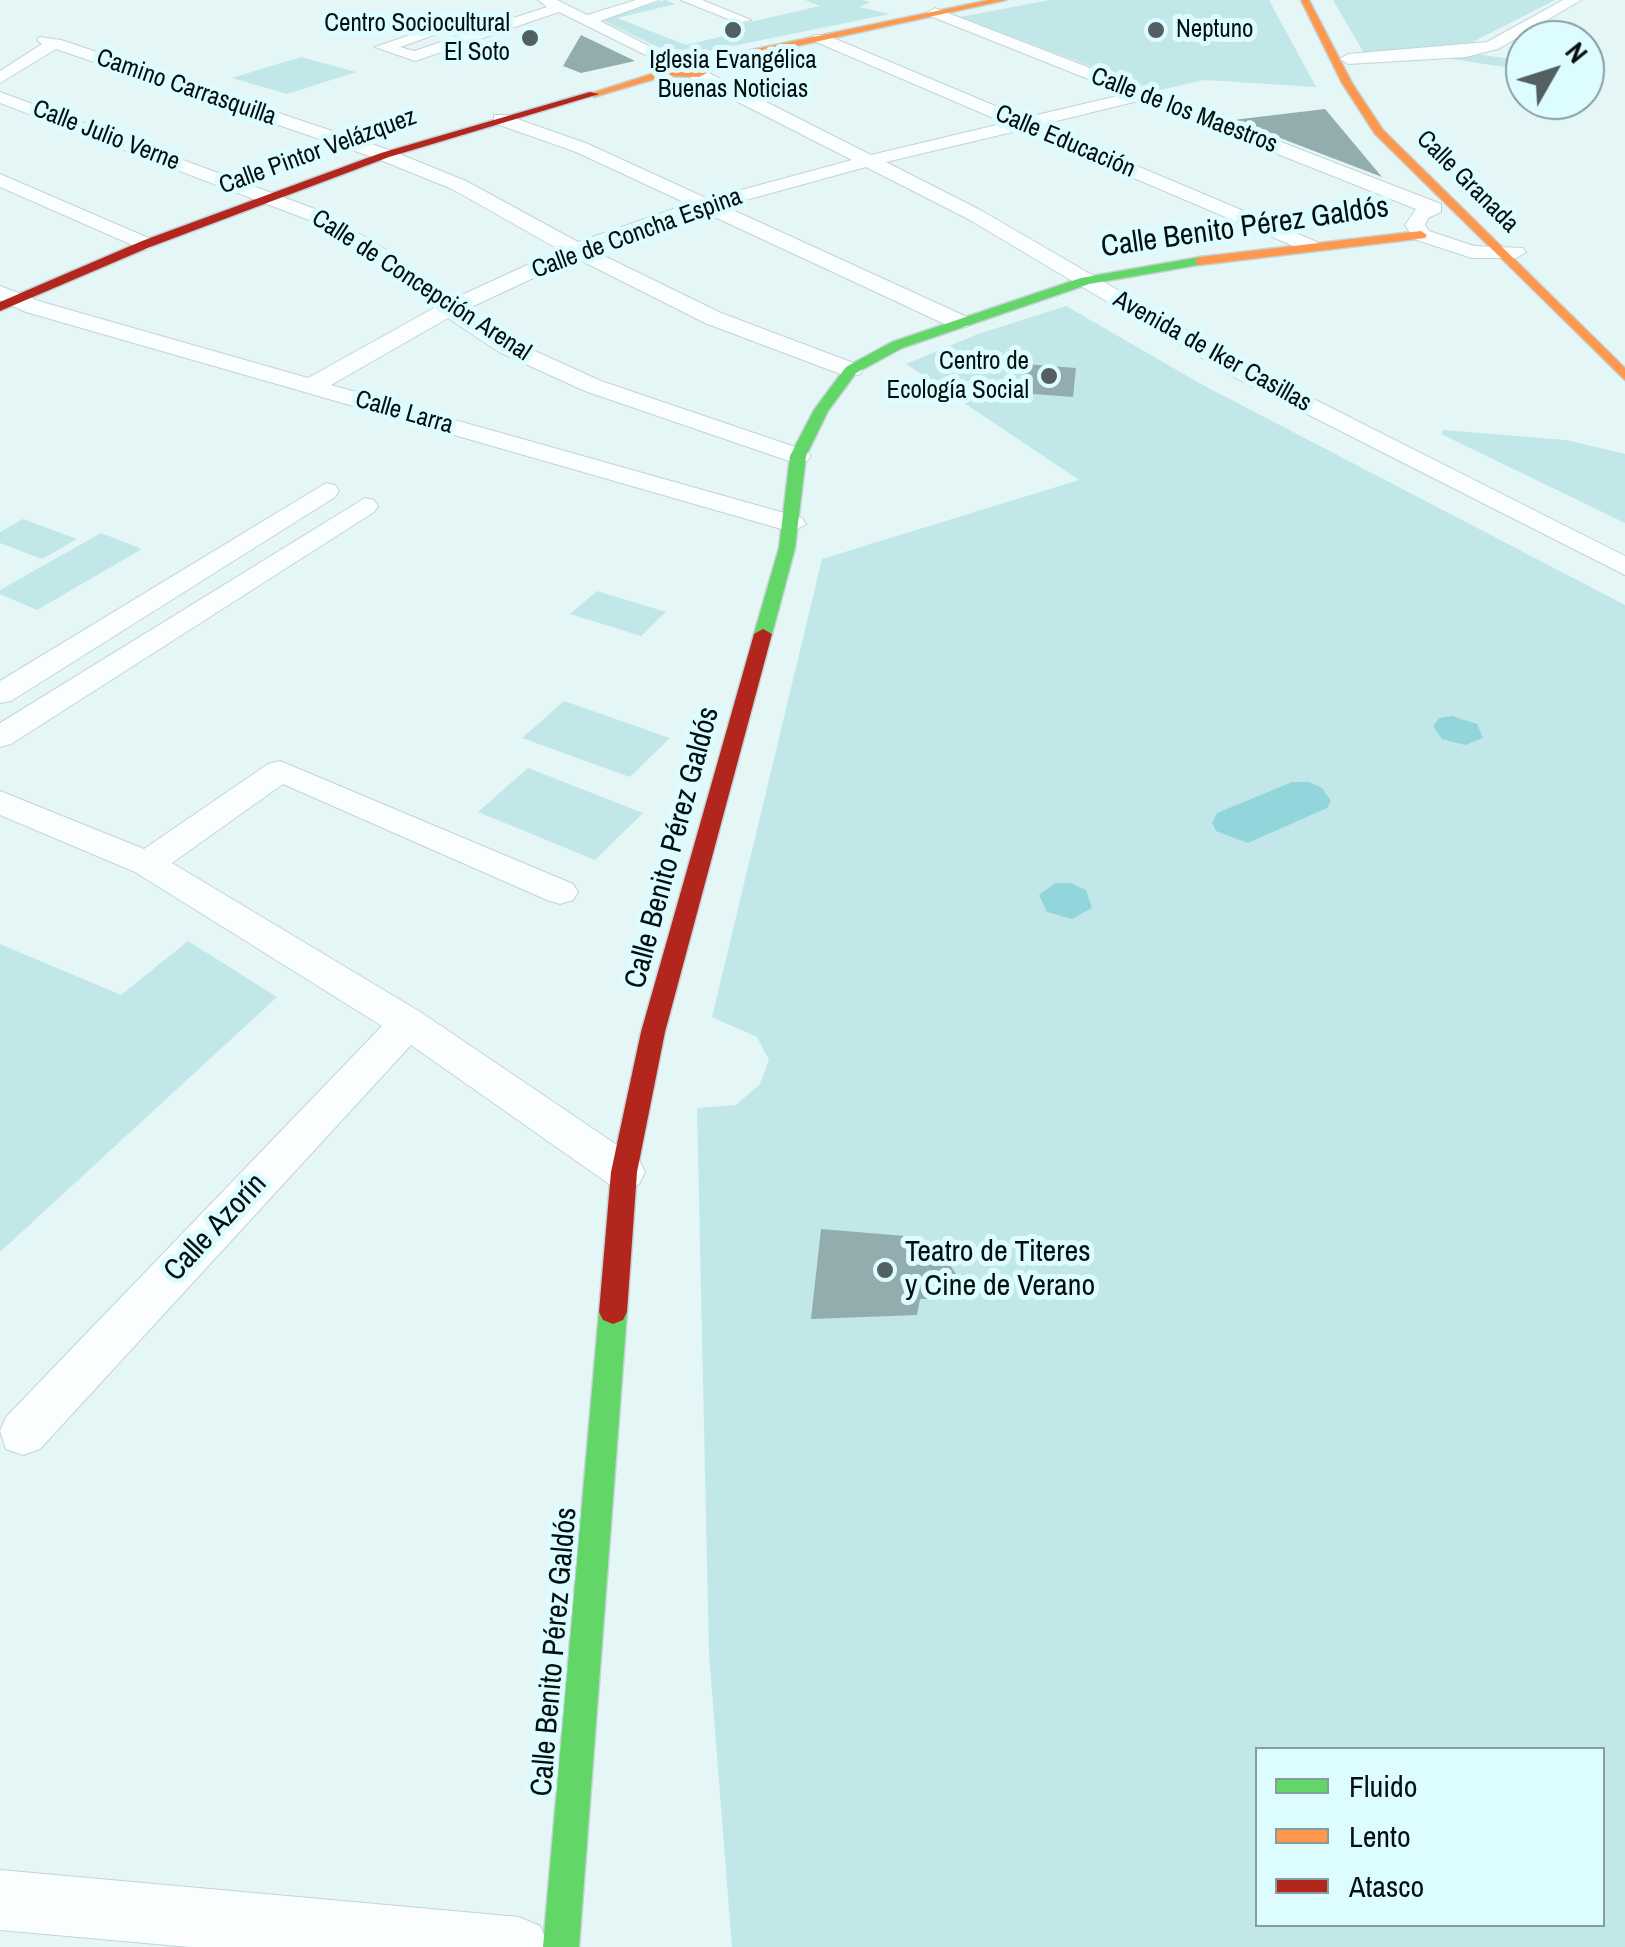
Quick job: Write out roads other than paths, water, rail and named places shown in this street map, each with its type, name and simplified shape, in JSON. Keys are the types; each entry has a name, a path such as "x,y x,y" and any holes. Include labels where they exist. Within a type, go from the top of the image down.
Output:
{"street":[{"path":"586,20 652,0"},
{"path":"688,0 743,20"},
{"path":"701,69 820,38 1002,0"},
{"name":"Calle Granada","path":"1304,0 1341,73 1379,132 1442,207 1508,252 1625,356"},
{"name":"Calle Granada","path":"1318,0 1348,59 1408,144 1625,376"},
{"path":"1348,59 1492,46 1574,0"},
{"path":"480,16 383,47 415,56 553,4 667,67"},
{"path":"449,8 511,23"},
{"name":"Calle de los Maestros","path":"934,13 1442,207"},
{"name":"Calle Educación","path":"820,38 1310,246"},
{"name":"Calle Julio Verne","path":"0,78 50,41"},
{"name":"Camino Carrasquilla","path":"50,41 459,185 576,250 714,318 852,370"},
{"name":"Calle Pintor Velázquez","path":"5,300 268,197 385,156 667,67 701,69"},
{"name":"Avenida de Iker Casillas","path":"701,69 975,215 1242,372 1625,567"},
{"name":"Calle de Concha Espina","path":"310,386 449,309 576,250 706,204 1142,95"},
{"name":"Calle Julio Verne","path":"0,97 268,197"},
{"path":"500,118 582,148 959,322"},
{"path":"0,180 146,244"},
{"name":"Calle de Concepción Arenal","path":"268,197 316,216 386,258 449,309 507,347 593,386 798,456"},
{"path":"1442,207 1419,216 1415,224 1421,235 1472,252 1508,252"},
{"name":"Calle Benito Pérez Galdós","path":"560,1947 624,1172 653,1032 792,524 798,456 820,410 852,370 897,345 1086,281 1310,246 1421,235"},
{"name":"Calle Larra","path":"5,300 792,524"},
{"path":"0,694 326,492"},
{"path":"0,737 366,506"},
{"path":"147,864 280,771 560,892"},
{"path":"0,802 147,864 408,1023 624,1172"},
{"name":"Calle Azorín","path":"23,1434 408,1023"},
{"path":"0,1900 520,1947"}],"water":[{"path":"1452,716 1477,724 1483,738 1465,745 1442,739 1433,726 1439,718"},
{"path":"1292,782 1309,782 1322,788 1331,801 1327,808 1248,843 1216,831 1212,823 1217,813"},
{"path":"1055,883 1071,883 1086,890 1092,908 1072,919 1047,912 1039,895"}],"place":[{"name":"Iglesia Evangélica Buenas Noticias","path":"733,30"},
{"name":"Neptuno","path":"1156,30"},
{"name":"Centro Sociocultural El Soto","path":"530,38"},
{"name":"Centro de Ecología Social","path":"1049,376"},
{"name":"Teatro de Titeres y Cine de Verano","path":"885,1270"}]}
